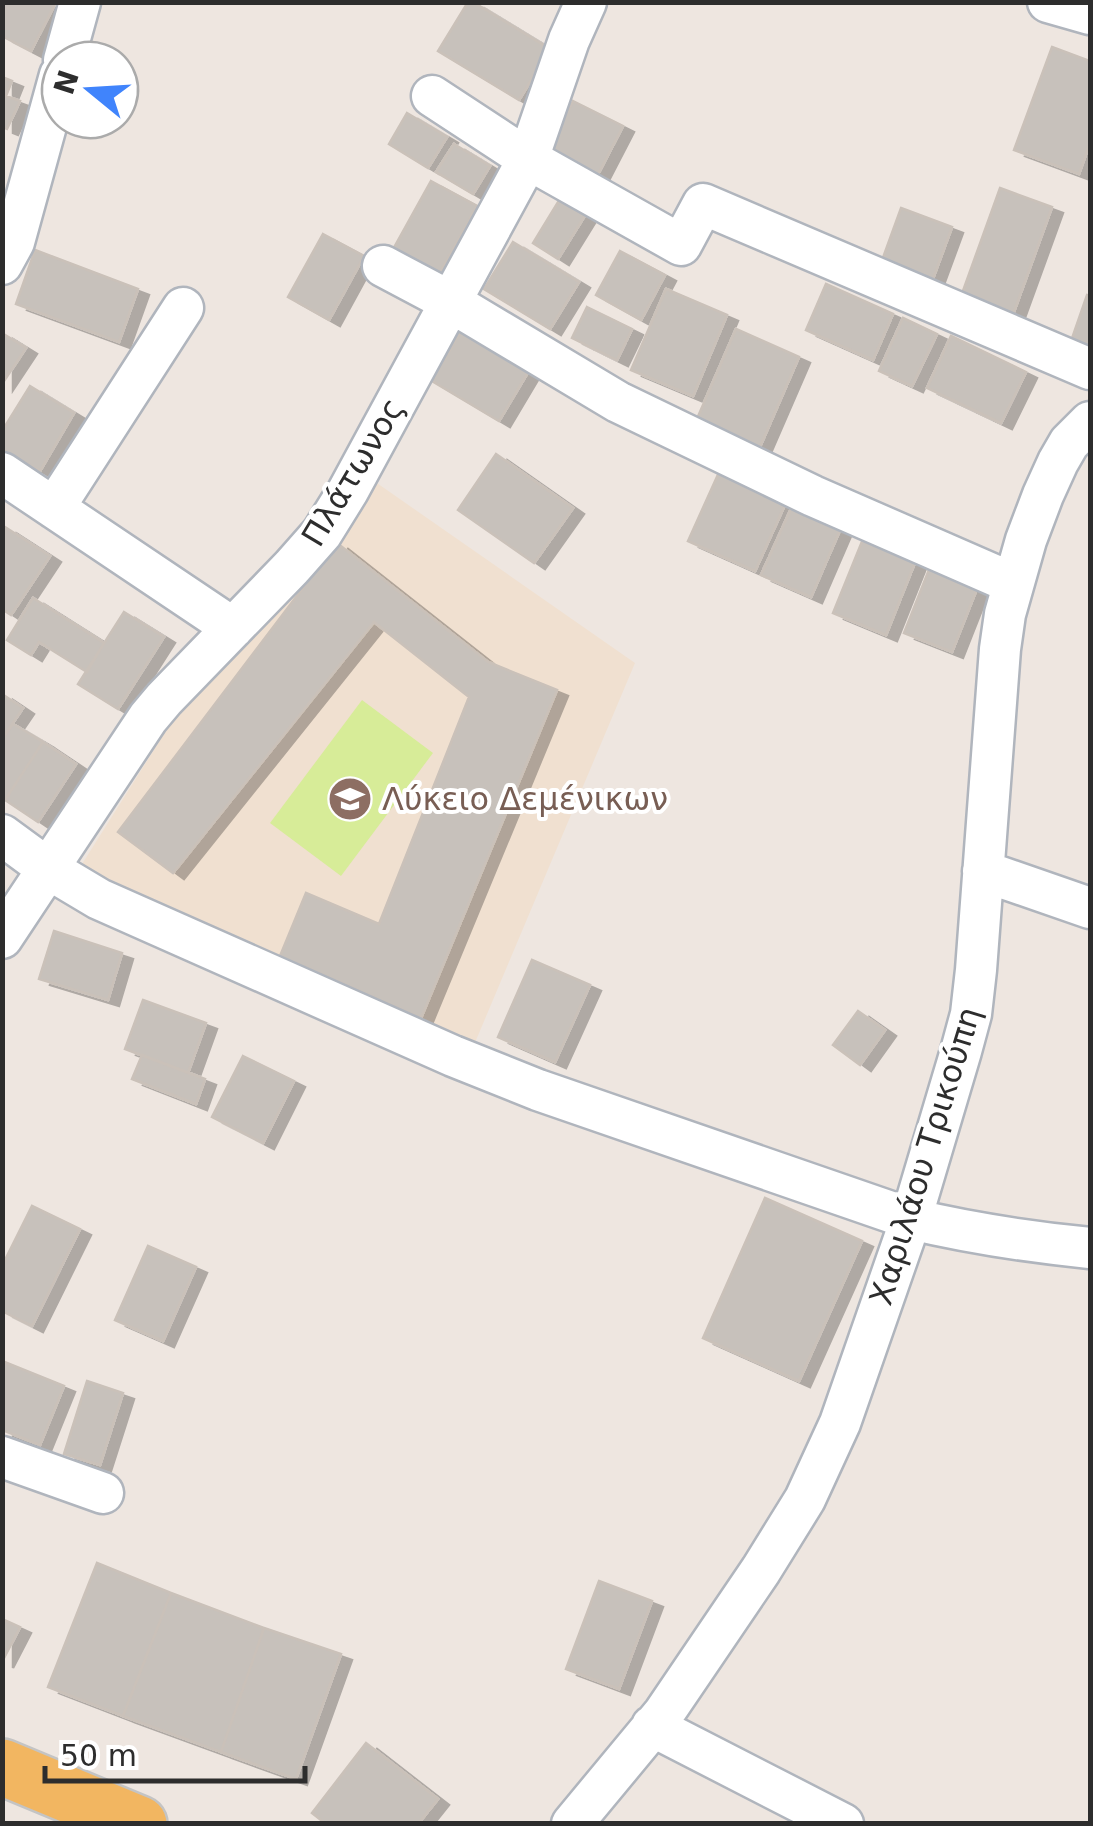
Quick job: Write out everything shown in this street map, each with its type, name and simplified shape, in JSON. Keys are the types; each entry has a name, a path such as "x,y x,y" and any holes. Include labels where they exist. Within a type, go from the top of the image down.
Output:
{"main road":[{"path":"2,1767 139,1824"}],"street":[{"path":"70,40 80,2"},
{"name":"Πλάτωνος","path":"2,938 148,718 322,533 528,159 586,2"},
{"path":"1048,2 1090,14"},
{"path":"432,96 528,159 682,245 703,204 1090,368"},
{"path":"2,264 14,242 42,140"},
{"path":"383,266 618,402 813,496 1012,583"},
{"path":"54,508 183,308"},
{"name":"Χαριλάου Τρικούπη","path":"572,1824 664,1713 761,1570 805,1500 840,1424 911,1219 971,1014 1000,650 1012,583 1058,462 1090,422"},
{"path":"2,473 234,628"},
{"path":"2,834 47,868 100,899 538,1090 911,1219 956,1230 1090,1248"},
{"path":"983,870 1090,908"},
{"path":"4,1462 103,1493"},
{"path":"652,1726 844,1824"}],"shaded area":[{"name":"Λύκειο Δεμένικων","path":"374,481 635,663 474,1045 77,872 169,726 337,543"}],"green space":[{"path":"362,700 433,753 341,876 270,823"}],"building":[{"path":"2,2 56,2 31,51 2,36"},
{"path":"468,2 550,49 519,100 438,51"},
{"path":"1052,47 1090,61 1090,143 1079,174 1014,150"},
{"path":"2,77 12,81 6,96 20,101 7,129 2,127"},
{"path":"573,101 623,126 594,182 545,156"},
{"path":"407,113 447,137 428,168 389,144"},
{"path":"454,144 490,166 473,194 436,172"},
{"path":"431,181 477,206 437,278 391,253"},
{"path":"1000,188 1052,207 1011,320 959,302"},
{"path":"563,194 589,209 558,259 533,243"},
{"path":"901,208 952,227 931,284 880,266"},
{"path":"323,234 364,256 329,320 288,297"},
{"path":"513,242 579,282 550,329 484,289"},
{"path":"35,250 138,289 119,342 16,304"},
{"path":"620,251 665,275 641,320 596,295"},
{"path":"826,284 893,314 873,360 806,330"},
{"path":"666,289 727,315 693,396 631,370"},
{"path":"1087,295 1090,296 1090,358 1068,350"},
{"path":"587,307 632,329 617,360 572,338"},
{"path":"903,318 937,334 912,386 879,371"},
{"path":"462,329 530,369 499,421 432,381"},
{"path":"736,329 799,357 759,449 696,421"},
{"path":"2,333 26,348 2,384"},
{"path":"951,336 1026,372 1001,423 927,388"},
{"path":"30,386 74,413 40,471 2,449 2,431"},
{"path":"496,454 573,508 534,563 458,510"},
{"path":"721,468 788,498 755,571 688,541"},
{"path":"795,500 844,521 811,597 761,575"},
{"path":"5,527 50,556 11,615 2,609"},
{"path":"865,534 918,555 886,635 833,613"},
{"path":"337,543 488,662 557,690 421,1018 280,956 306,893 379,924 469,697 374,622 173,873 118,832"},
{"path":"932,562 980,581 952,652 904,633"},
{"path":"33,598 104,643 87,672 39,642 31,655 7,640"},
{"path":"124,612 164,637 118,709 78,684"},
{"path":"2,694 23,708 2,739"},
{"path":"13,724 43,742 5,800 2,739"},
{"path":"43,742 76,764 38,822 5,800"},
{"path":"54,931 122,953 108,1000 39,979"},
{"path":"532,960 590,985 555,1062 498,1037"},
{"path":"143,1000 206,1023 188,1073 125,1049"},
{"path":"858,1011 885,1030 860,1065 833,1045"},
{"path":"142,1055 205,1079 196,1104 132,1079"},
{"path":"243,1056 294,1081 263,1143 212,1117"},
{"path":"765,1198 862,1241 799,1381 703,1338"},
{"path":"32,1206 80,1229 32,1326 2,1311 2,1266"},
{"path":"148,1246 196,1267 163,1341 115,1320"},
{"path":"2,1361 64,1386 40,1445 2,1430"},
{"path":"87,1381 123,1393 100,1465 64,1454"},
{"path":"97,1563 171,1593 123,1716 48,1687"},
{"path":"599,1581 652,1601 619,1689 566,1669"},
{"path":"171,1593 264,1628 221,1752 123,1716"},
{"path":"2,1619 20,1627 2,1662"},
{"path":"264,1628 341,1654 296,1779 221,1752"},
{"path":"366,1743 438,1799 418,1824 326,1824 312,1813"}],"place":[{"name":"Λύκειο Δεμένικων","path":"350,799"}]}
